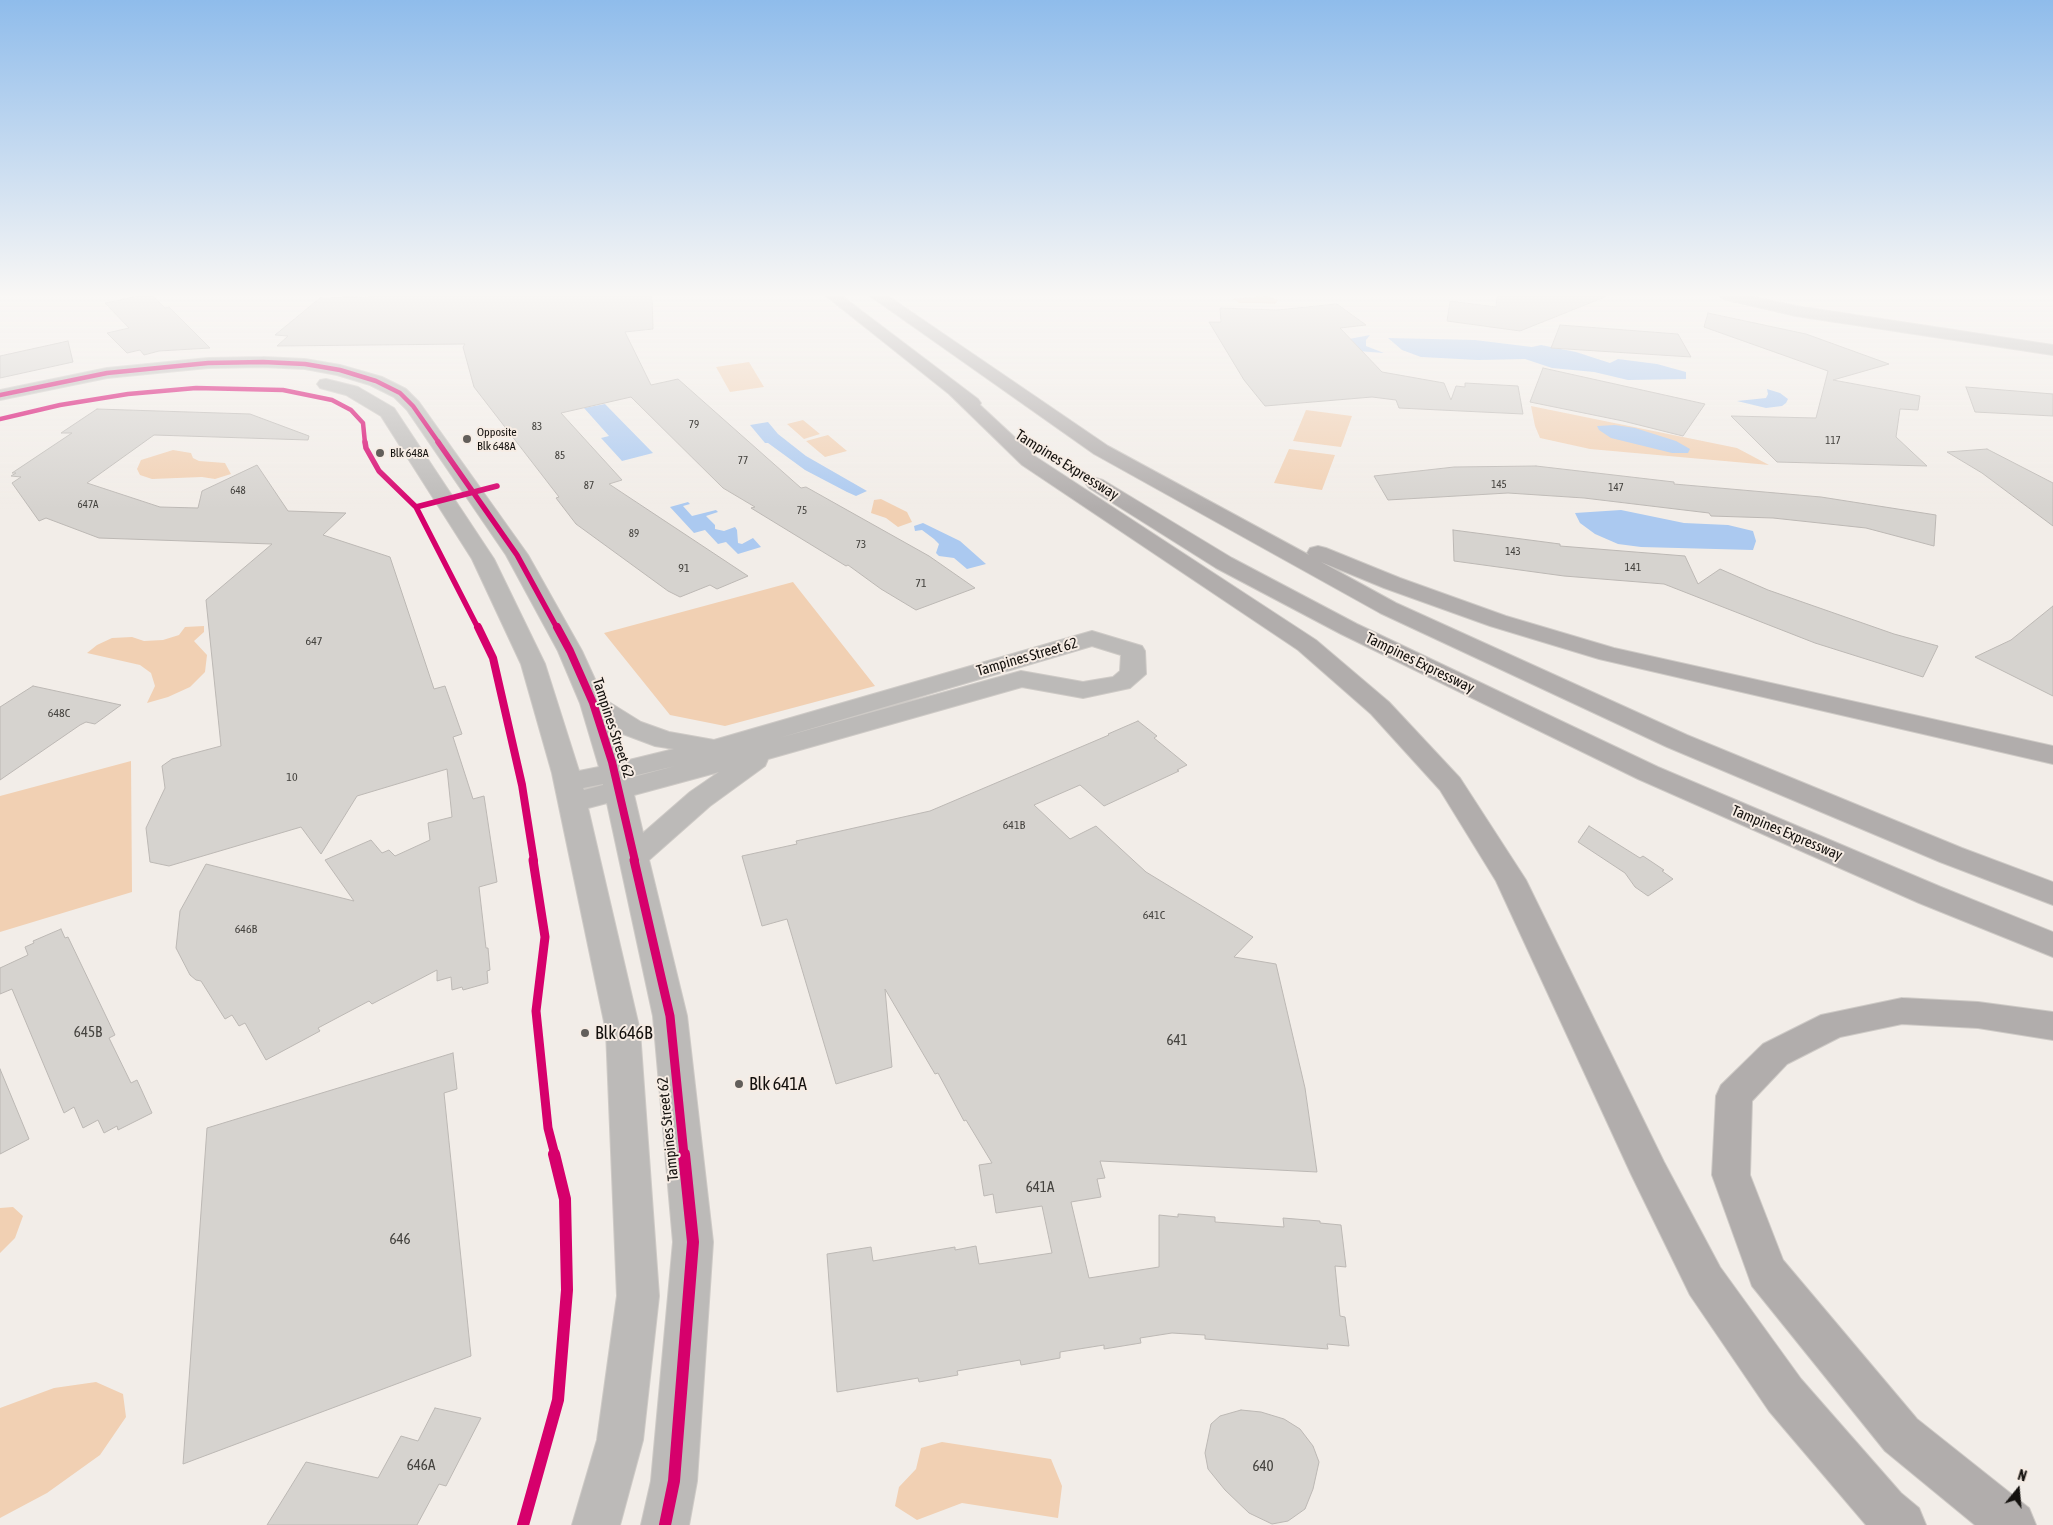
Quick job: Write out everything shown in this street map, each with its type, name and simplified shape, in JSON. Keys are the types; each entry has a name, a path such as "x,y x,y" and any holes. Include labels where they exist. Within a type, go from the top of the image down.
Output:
{"highway":[{"name":"Tampines Expressway","path":"924,367 958,394 1050,456 1224,563 1349,629 1648,773 1930,896 2053,945"},
{"name":"Tampines Expressway","path":"982,367 1101,450 1388,608 1668,737 1951,855 2053,894"},
{"path":"958,394 1029,461 1307,645 1380,708 1450,784 1511,880 1650,1174 1705,1280 1785,1395 1884,1510 1902,1525"},
{"path":"1217,515 1246,521 1282,538 1392,583 1489,618 1599,651 2053,755"},
{"path":"2012,1525 1901,1435 1767,1272 1731,1175 1734,1096 1775,1054 1833,1025 1902,1011 1978,1015 2053,1026"}],"street":[{"name":"Tampines Street 62","path":"0,395 107,373 166,367"},
{"name":"Tampines Street 62","path":"323,367 376,381 400,393 414,406 517,555 570,651 593,703 616,781 670,1016 693,1242 674,1481 665,1525"},
{"path":"0,406 96,387 166,378 248,375 284,376 320,382 352,391 388,412 487,567 533,664 570,793 623,1031 638,1296 620,1440 596,1525"},
{"name":"Tampines Street 62","path":"570,793 616,781 768,750 955,687 1092,638 1133,651 1132,674 1121,683 1083,690 1021,679 955,687 720,747 616,781"},
{"path":"593,703 632,728 665,740 720,747"},
{"path":"634,857 700,799 768,750"}],"shaded area":[{"path":"716,367 752,367 764,387 730,392"},
{"path":"1531,406 1737,448 1769,465 1590,449 1540,438 1535,426"},
{"path":"1306,410 1352,416 1341,447 1293,441"},
{"path":"803,420 820,434 804,439 787,424"},
{"path":"828,435 847,451 825,457 806,441"},
{"path":"1289,449 1335,455 1322,490 1274,483"},
{"path":"173,450 191,453 193,458 199,461 225,463 231,474 215,479 202,477 152,479 140,475 137,469 141,460"},
{"path":"881,499 907,512 912,522 898,527 886,518 871,513 874,500"},
{"path":"793,582 875,686 725,726 670,715 604,633"},
{"path":"204,626 204,632 194,641 207,655 205,672 190,687 168,697 147,703 155,686 151,673 140,665 87,653 97,645 112,638 132,637 144,641 163,640 179,635 185,627"},
{"path":"131,761 132,892 0,932 0,796"},
{"path":"13,1207 23,1216 15,1238 0,1253 0,1208"},
{"path":"96,1382 123,1394 126,1417 100,1455 47,1493 0,1518 0,1408 54,1388"},
{"path":"942,1442 1051,1459 1062,1486 1058,1518 962,1503 917,1520 895,1506 899,1487 916,1469 921,1448"}],"water":[{"path":"1550,367 1668,367 1686,372 1686,379 1628,380 1594,372"},
{"path":"1767,389 1780,393 1788,399 1786,403 1782,406 1766,408 1737,401 1766,398 1768,394"},
{"path":"605,404 653,453 622,461 601,438 609,436 584,408"},
{"path":"768,422 778,434 806,456 867,491 856,496 847,492 805,470 768,443 765,443 750,425"},
{"path":"1615,425 1635,428 1676,441 1690,449 1688,453 1672,453 1611,438 1599,430 1597,426"},
{"path":"688,502 690,504 683,506 692,516 716,510 718,512 706,516 715,525 715,529 724,531 735,527 738,543 742,544 753,538 761,547 738,554 726,542 718,544 705,530 694,533 670,507"},
{"path":"1621,510 1684,523 1728,525 1753,531 1756,541 1753,550 1641,547 1618,544 1595,534 1580,523 1575,513"},
{"path":"923,523 960,541 986,564 967,569 954,558 939,556 936,553 939,544 922,530 915,531 914,526"}],"building":[{"path":"0,367 49,367 0,378"},
{"path":"469,367 642,367 651,385 678,379 801,488 806,487 929,556 975,588 916,610 881,589 848,565 846,566 751,508 755,507 723,488 631,397 561,413 622,480 609,484 748,576 717,589 710,585 680,597 668,591 576,524 556,498 559,497 474,387"},
{"path":"1236,367 1377,367 1382,372 1444,383 1451,400 1456,386 1465,387 1465,383 1518,386 1523,414 1399,408 1396,400 1372,397 1265,406"},
{"path":"1817,367 1878,367 1833,380 1920,396 1918,410 1900,409 1896,437 1927,466 1777,462 1731,416 1816,418 1828,371"},
{"path":"1543,368 1705,404 1683,436 1623,421 1530,402"},
{"path":"1966,387 2053,394 2053,416 1975,412"},
{"path":"97,409 250,414 309,436 308,440 154,435 87,483 160,507 198,508 202,491 257,465 288,511 346,513 323,535 390,557 434,689 445,686 462,734 453,737 473,799 484,796 497,882 479,887 486,948 488,948 490,970 487,971 488,983 463,990 462,987 452,990 451,977 437,981 437,970 372,1004 369,1001 318,1028 320,1031 266,1060 245,1023 239,1026 232,1015 225,1019 201,981 196,980 190,975 176,948 180,911 206,864 354,901 325,860 371,840 382,853 389,850 395,856 430,840 428,823 452,817 447,769 357,796 321,854 301,827 169,866 150,862 146,828 165,788 162,766 172,759 221,746 206,600 272,544 99,538 46,518 39,521 12,483 21,477 11,476 16,473 12,473 72,433 61,433"},
{"path":"1987,449 2053,483 2053,526 1982,473 1947,452"},
{"path":"1536,466 1674,482 1674,484 1821,497 1936,515 1934,546 1866,528 1773,518 1711,516 1709,513 1584,498 1508,493 1388,500 1374,476 1454,467"},
{"path":"1453,530 1560,544 1560,546 1685,556 1698,584 1720,569 1768,590 1894,634 1938,646 1923,677 1815,643 1664,584 1564,576 1454,561"},
{"path":"2053,606 2053,696 1975,657 2011,640"},
{"path":"33,686 121,705 95,724 86,722 80,725 0,780 0,707"},
{"path":"1138,721 1157,736 1154,738 1187,765 1177,770 1179,771 1104,806 1080,785 1034,805 1070,839 1096,826 1146,872 1253,937 1234,957 1276,964 1305,1088 1317,1172 1100,1161 1105,1178 1097,1179 1101,1197 1071,1202 1089,1278 1159,1267 1159,1215 1178,1217 1178,1214 1215,1217 1215,1222 1284,1227 1283,1218 1341,1225 1346,1267 1335,1266 1340,1316 1345,1317 1349,1346 1327,1344 1328,1349 1205,1339 1205,1335 1172,1333 1140,1338 1141,1343 1104,1349 1104,1345 1060,1352 1060,1358 1021,1365 1020,1360 957,1371 958,1375 919,1382 918,1378 837,1392 827,1254 871,1247 873,1261 955,1247 955,1250 976,1246 979,1264 1052,1253 1042,1206 996,1213 993,1194 984,1196 979,1165 992,1163 966,1120 964,1121 938,1073 935,1074 885,989 892,1067 836,1084 787,919 762,926 742,856 797,844 796,841 930,811"},
{"path":"1589,826 1640,858 1643,856 1664,870 1662,871 1673,879 1648,896 1635,887 1625,873 1578,842"},
{"path":"61,929 65,938 68,937 115,1035 109,1038 131,1083 137,1080 152,1113 118,1130 117,1126 104,1133 98,1120 83,1128 74,1107 64,1113 12,989 0,994 0,968 28,955 25,947 34,943 33,941"},
{"path":"453,1053 457,1089 444,1093 471,1356 183,1464 207,1128"},
{"path":"0,1069 29,1139 0,1154"},
{"path":"435,1408 481,1418 446,1486 439,1484 417,1525 267,1525 306,1462 378,1478 401,1436 418,1441"},
{"path":"1241,1410 1261,1412 1284,1419 1300,1429 1313,1446 1319,1462 1313,1489 1305,1509 1288,1521 1272,1524 1249,1513 1225,1490 1208,1469 1205,1453 1211,1424 1220,1416"}],"cycle path":[{"path":"0,395 107,373 166,367"},
{"path":"323,367 376,381 400,393 413,406 517,555 570,651 593,703 612,762 670,1016 693,1242 674,1481 665,1525"},
{"path":"0,419 60,405 128,394 196,388 283,390 332,400 351,410 363,423 366,448 379,471 416,507 449,568 493,658 522,785 545,937 536,1011 548,1128 565,1199 567,1290 558,1400 523,1525"},
{"path":"416,507 497,486"}],"place":[{"name":"Opposite Blk 648A","path":"467,439"},
{"name":"Blk 648A","path":"380,453"},
{"name":"Blk 646B","path":"585,1033"},
{"name":"Blk 641A","path":"739,1084"}]}
